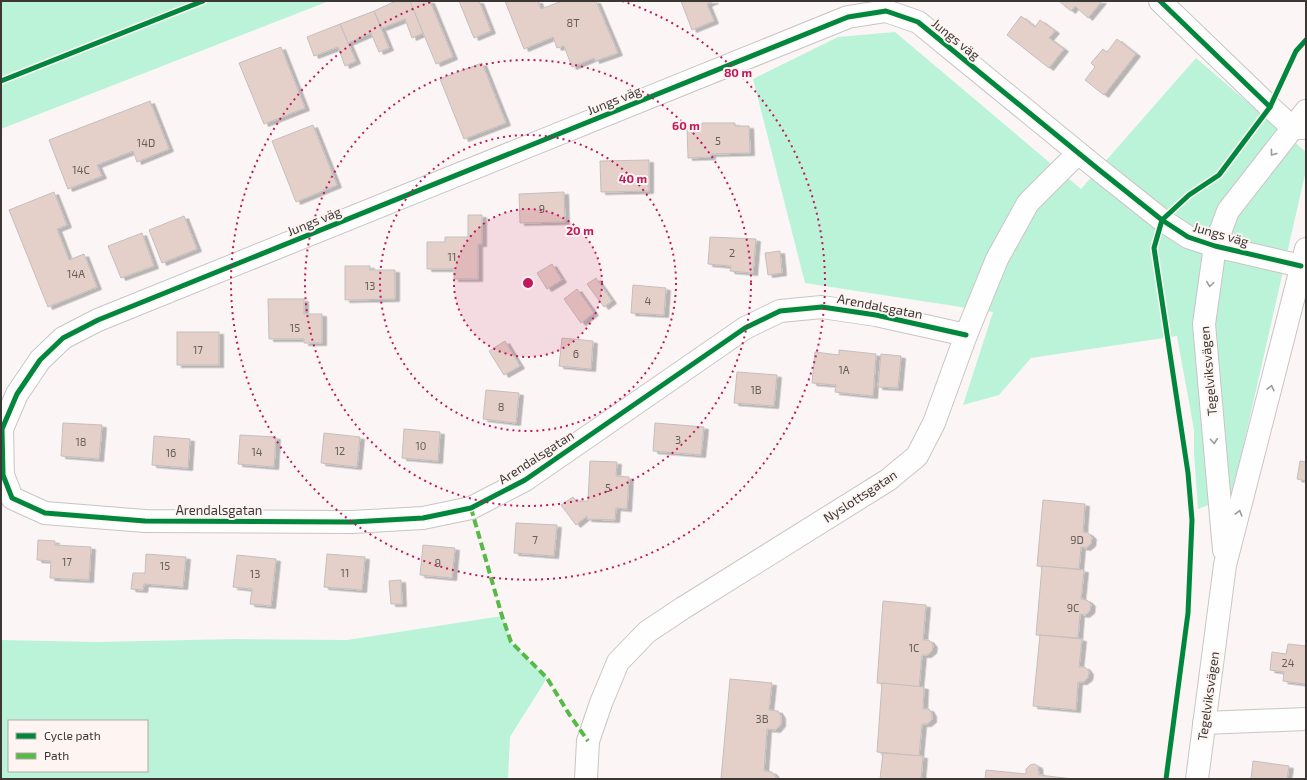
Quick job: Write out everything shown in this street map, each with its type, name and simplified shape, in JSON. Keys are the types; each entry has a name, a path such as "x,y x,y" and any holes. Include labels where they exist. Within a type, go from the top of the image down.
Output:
{"street":[{"path":"1160,1 1270,107 1302,122"},
{"name":"Jungs väg","path":"12,498 3,475 2,429 17,394 40,360 63,338 105,317 848,17 886,11 918,22 1162,220 1188,237 1215,246 1303,258"},
{"name":"Tegelviksvägen","path":"1225,565 1204,324 1215,246 1228,211 1302,122"},
{"name":"Nyslottsgatan","path":"586,779 588,741 601,703 618,662 647,632 888,480 917,456 934,423 966,335 998,259 1028,203 1078,153"},
{"name":"Tegelviksvägen","path":"1197,779 1225,565 1265,414 1303,258"},
{"name":"Arendalsgatan","path":"12,498 46,514 145,521 352,522 423,518 471,508 525,480 745,328 780,311 822,307 876,315 966,335"},
{"path":"1204,723 1306,719"}],"green space":[{"path":"1,1 329,1 1,129"},
{"path":"895,32 1081,189 1196,58 1306,152 1306,170 1232,496 1198,509 1194,454 1194,430 1177,336 1031,358 999,395 963,405 993,312 805,283 753,79 838,37"},
{"path":"502,616 511,642 547,678 510,737 508,779 1,779 1,640 97,642 236,639 347,640"}],"building":[{"path":"396,1 410,1 423,33 412,38 405,19 382,28 374,11"},
{"path":"410,1 430,1 453,57 436,64"},
{"path":"459,1 479,1 491,31 474,38"},
{"path":"505,1 538,1 541,9 562,1 596,1 618,53 595,61 594,58 572,67 564,46 557,48 553,37 524,49"},
{"path":"681,1 714,1 707,4 714,21 692,30"},
{"path":"1059,1 1102,1 1088,18 1075,6 1071,11"},
{"path":"374,11 389,48 379,52 371,33 348,43 340,24"},
{"path":"1021,16 1035,27 1040,20 1055,31 1049,38 1064,49 1049,68 1007,35"},
{"path":"340,24 356,61 345,66 338,47 314,56 307,37"},
{"path":"1117,39 1136,54 1104,95 1085,80 1095,67 1091,63 1103,49 1107,52"},
{"path":"281,47 305,108 264,124 239,63"},
{"path":"482,63 506,123 464,139 440,79"},
{"path":"150,101 169,149 137,162 133,151 97,165 102,176 68,189 49,140"},
{"path":"702,123 735,123 735,126 749,126 750,153 711,154 711,157 688,158 687,127 702,127"},
{"path":"313,125 337,185 296,202 272,141"},
{"path":"649,160 649,191 601,192 600,161"},
{"path":"54,192 67,225 57,229 69,260 84,254 97,287 48,307 9,210"},
{"path":"564,192 565,222 520,223 519,194"},
{"path":"468,215 482,215 482,244 478,244 478,279 454,279 454,269 427,269 427,242 445,242 445,237 468,237"},
{"path":"184,216 197,249 162,263 149,230"},
{"path":"142,233 154,266 121,278 108,246"},
{"path":"710,237 756,239 753,273 730,271 731,266 708,264"},
{"path":"780,251 782,273 768,275 765,253"},
{"path":"552,264 562,280 547,289 537,273"},
{"path":"345,266 370,266 370,270 395,270 395,299 345,300"},
{"path":"596,278 612,301 604,307 587,284"},
{"path":"633,285 666,288 664,315 631,313"},
{"path":"577,289 594,313 581,323 564,299"},
{"path":"268,299 304,299 304,314 322,314 322,343 304,343 304,339 269,339"},
{"path":"177,332 219,332 219,365 177,365"},
{"path":"562,338 593,341 591,369 559,366"},
{"path":"505,341 520,366 504,375 489,351"},
{"path":"839,350 876,354 873,396 835,392 836,385 812,383 815,352 839,355"},
{"path":"881,354 901,356 898,388 878,387"},
{"path":"737,372 777,375 774,406 734,403"},
{"path":"486,390 519,393 516,423 483,419"},
{"path":"63,423 102,425 99,459 61,456"},
{"path":"655,423 704,427 701,455 653,451"},
{"path":"404,429 440,432 438,461 402,458"},
{"path":"324,433 360,437 357,467 321,463"},
{"path":"240,435 276,437 274,467 238,464"},
{"path":"154,436 190,439 188,468 152,465"},
{"path":"590,461 617,462 616,476 629,477 627,509 616,508 615,520 587,519 587,516 576,525 561,505 573,497 576,501 588,501"},
{"path":"1300,461 1306,462 1306,481 1297,479"},
{"path":"1043,500 1085,504 1083,532 1088,533 1092,537 1091,544 1086,548 1081,547 1079,569 1037,566"},
{"path":"516,523 557,525 554,556 514,553"},
{"path":"38,540 55,541 55,545 91,547 89,580 50,578 51,561 37,560"},
{"path":"423,545 455,548 452,578 420,575"},
{"path":"146,554 186,557 183,587 144,584 143,590 131,589 133,573 145,573"},
{"path":"327,554 365,557 362,590 324,587"},
{"path":"237,555 276,559 271,606 250,604 252,589 233,587"},
{"path":"1042,566 1084,570 1081,599 1087,600 1091,604 1090,611 1085,615 1080,614 1078,638 1036,635"},
{"path":"401,580 402,604 391,604 389,581"},
{"path":"883,601 926,605 923,640 929,640 933,645 932,651 927,655 922,655 919,687 877,683"},
{"path":"1040,635 1082,639 1079,667 1085,667 1089,672 1088,678 1083,682 1078,682 1076,710 1033,706"},
{"path":"1288,644 1306,646 1306,684 1283,681 1284,672 1270,670 1272,652 1286,654"},
{"path":"730,679 772,683 769,710 778,711 781,716 781,724 776,730 767,729 764,771 772,772 776,779 721,779"},
{"path":"882,683 924,687 923,709 929,709 932,714 932,720 927,724 922,724 919,756 877,752"},
{"path":"883,753 923,756 921,779 880,779"},
{"path":"1253,761 1289,766 1287,779 1251,779"},
{"path":"1034,764 1038,766 1039,775 1073,779 985,779 986,770 1026,774 1026,769 1030,765"}],"marked path":[{"path":"471,508 511,642 547,678 588,741"}],"cycle path":[{"path":"1,81 203,1"},
{"path":"1160,1 1270,107"},
{"path":"966,335 876,315 822,307 780,311 745,328 525,480 471,508 423,518 352,522 145,521 45,513 12,498 3,475 2,429 17,394 40,360 63,338 98,320 848,17 886,11 918,22 1162,220 1188,237 1215,246 1301,266"},
{"path":"1166,779 1188,613 1192,520 1188,473 1154,248 1162,220 1189,195 1219,175 1270,107 1296,51 1306,40"}]}
